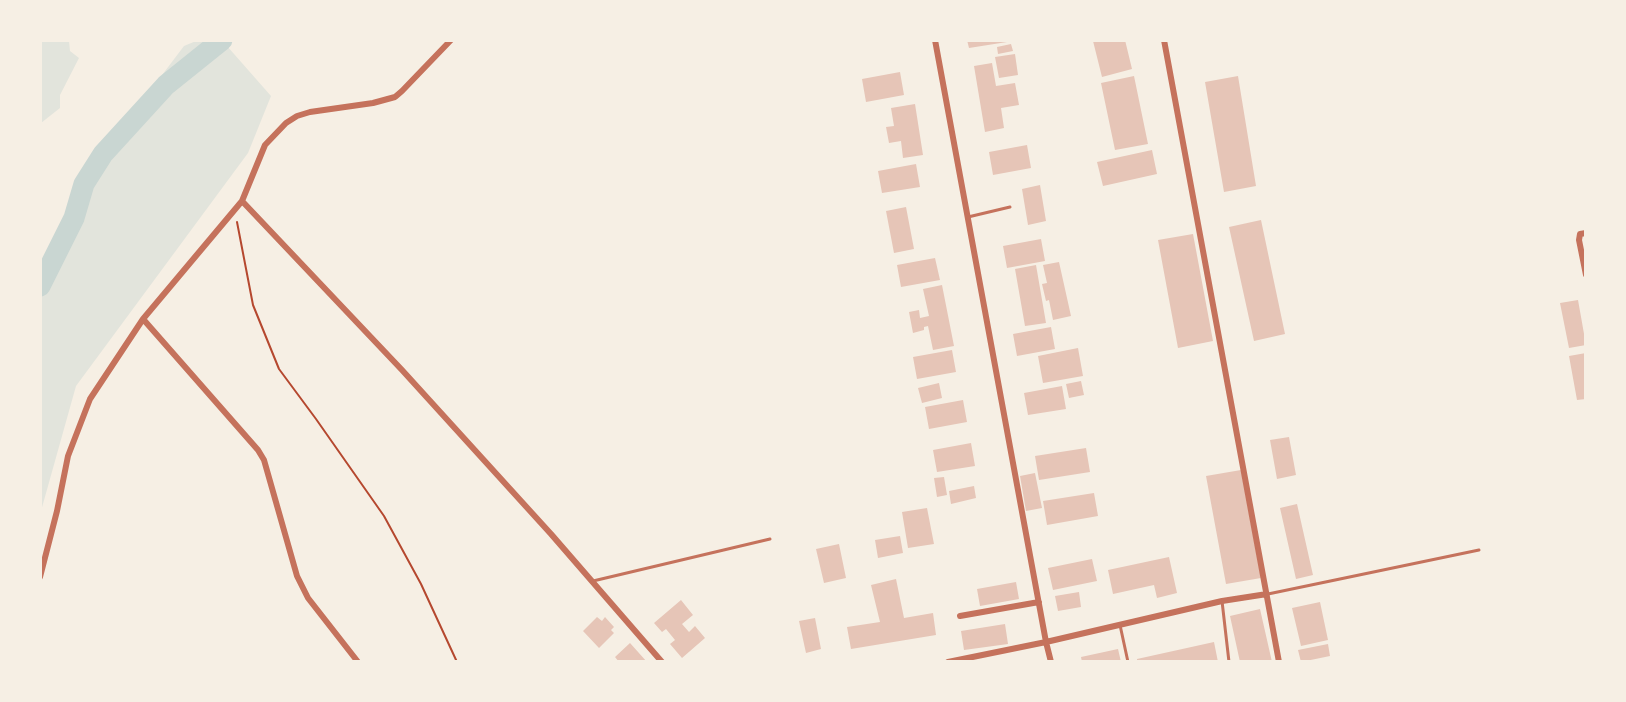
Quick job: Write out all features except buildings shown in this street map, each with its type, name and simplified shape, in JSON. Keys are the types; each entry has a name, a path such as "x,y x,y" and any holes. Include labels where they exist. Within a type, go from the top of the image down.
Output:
{"street":[{"path":"40,577 68,456 90,399 143,319 242,201 265,144 286,123 297,116 395,97 451,40"},
{"path":"935,40 966,217 1051,662"},
{"path":"1164,40 1278,662"},
{"path":"242,201 402,370 662,662"},
{"path":"1586,233 1580,234 1579,240 1586,275"},
{"path":"143,319 258,450 264,460 297,576 308,598 356,661"},
{"path":"948,662 985,658 1222,601 1267,594"},
{"path":"960,616 1039,602"}],"lane":[{"path":"966,217 1010,207"},
{"path":"592,581 770,539"},
{"path":"1267,594 1479,550"},
{"path":"1222,601 1229,662"},
{"path":"1120,625 1128,662"}],"path":[{"path":"235,210 253,305 279,369 384,516 421,584 457,662"}],"shaded area":[{"path":"41,40 69,41 70,51 79,58 60,95 60,108 41,123"},
{"path":"196,41 217,41 227,46 271,96 248,153 76,386 41,511 41,263 78,213 91,173 123,124 148,108 159,79 184,46"}],"waterway":[{"path":"40,286 74,218 84,184 103,154 166,85 222,40"}]}
